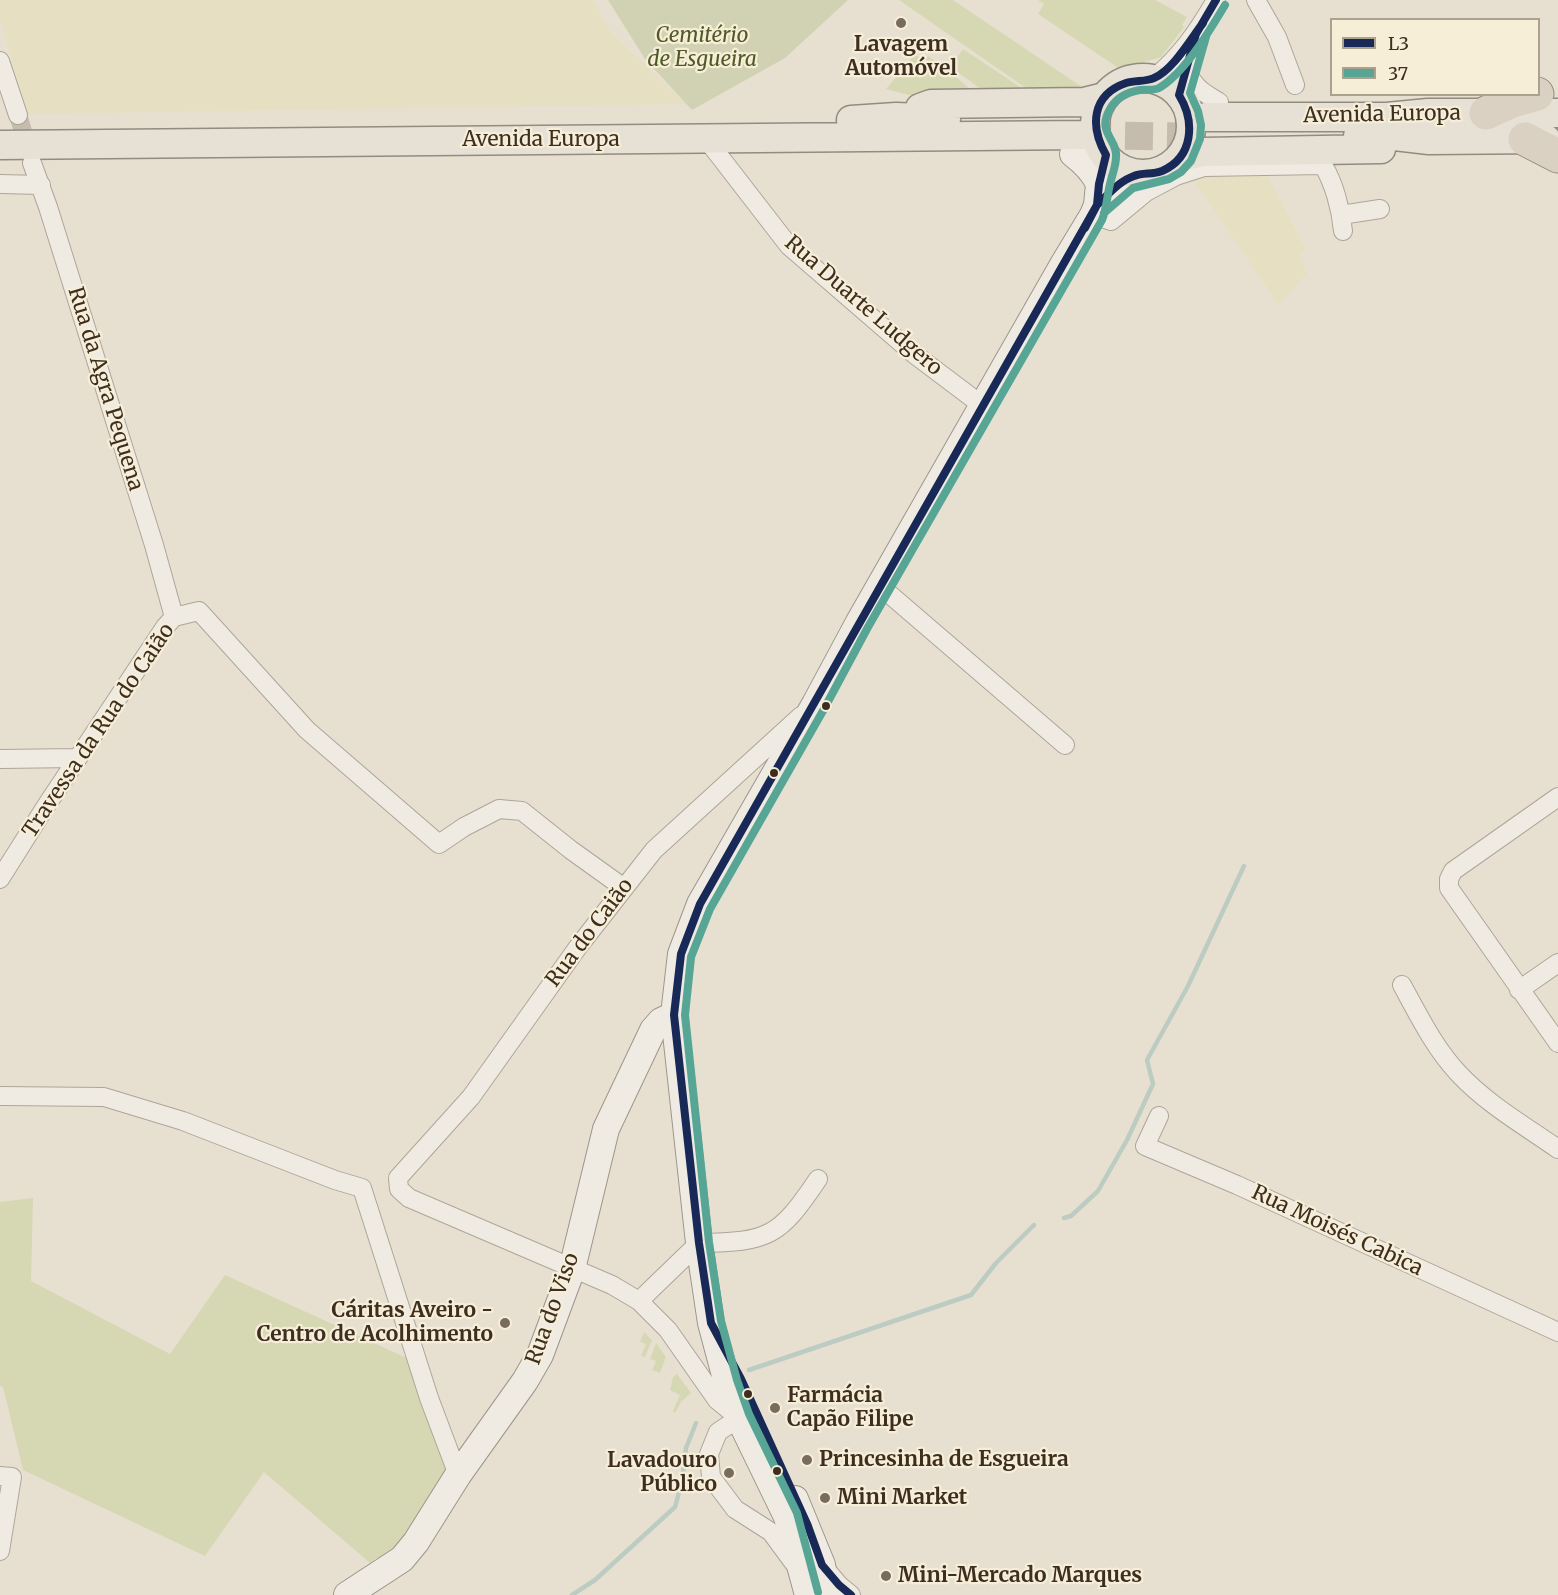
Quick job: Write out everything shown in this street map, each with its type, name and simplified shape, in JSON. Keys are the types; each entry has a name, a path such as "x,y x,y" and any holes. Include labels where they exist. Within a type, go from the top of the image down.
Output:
{"highway":[{"path":"1540,93 1558,88"},
{"path":"1486,113 1512,101 1531,96"},
{"path":"1525,139 1558,156"}],"main road":[{"path":"1104,97 1084,102 931,104 900,128 932,151 1097,141 1095,126 1097,111 1104,97 1126,81 1140,78 1153,79 1197,104 1387,105 1429,127"},
{"path":"1089,142 1118,167 1135,174 1152,174 1168,168 1180,158 1188,145 1191,130 1190,115 1197,104"},
{"name":"Avenida Europa","path":"1429,127 1486,113 1558,113"},
{"name":"Avenida Europa","path":"0,145 707,140 900,128 933,119 1089,142"},
{"name":"Avenida Europa","path":"9,121 730,124 900,128"},
{"path":"1180,158 1202,152 1388,149 1429,127"},
{"name":"Avenida Europa","path":"1429,127 1525,139 1558,139"},
{"path":"1089,142 1085,162 1095,175 1096,201"},
{"path":"827,1595 812,1579 787,1517 739,1419 711,1323 699,1243 674,1015 681,954 700,904 983,406 1096,201 1135,174"},
{"name":"Rua do Viso","path":"347,1595 402,1559 416,1542 458,1475 525,1381 540,1355 572,1269 601,1146 611,1115 653,1030 661,1021 674,1015"},
{"path":"711,1323 741,1379 808,1526 812,1579"}],"street":[{"path":"1153,79 1173,63 1196,34 1216,0"},
{"path":"1256,0 1277,36 1295,85"},
{"path":"1196,34 1197,104"},
{"path":"0,61 9,121"},
{"name":"Rua Duarte Ludgero","path":"707,140 789,246 914,354 983,406"},
{"name":"Rua da Agra Pequena","path":"32,163 41,185 154,545 174,617"},
{"path":"1096,201 1112,221 1146,192 1176,176 1204,168 1323,165 1342,223 1380,209"},
{"path":"0,184 41,185"},
{"path":"880,586 1065,745"},
{"name":"Travessa da Rua do Caião","path":"0,879 165,627 174,617 199,611 307,730 439,844 464,827 499,809 522,811 624,888"},
{"name":"Rua do Caião","path":"572,1269 409,1198 399,1189 398,1178 471,1097 578,947 654,850 815,704"},
{"path":"0,759 78,758"},
{"path":"1558,797 1453,872 1449,879 1449,888 1456,900 1558,1044"},
{"path":"1519,990 1558,963"},
{"path":"1402,985 1432,1038 1459,1074 1495,1104 1558,1149"},
{"path":"0,1096 104,1097 183,1121 362,1188 429,1398 458,1475"},
{"name":"Rua Moisés Cabica","path":"1159,1116 1144,1146 1237,1185 1558,1332"},
{"path":"639,1301 699,1243 754,1240 772,1233 799,1208 818,1179"},
{"path":"572,1269 612,1285 639,1301 668,1330 717,1400 739,1419 718,1432 709,1454 711,1477 735,1509 771,1532 812,1579 839,1585 852,1595"},
{"path":"0,1476 12,1477 0,1551"},
{"path":"787,1517 810,1570 827,1595"},
{"path":"837,1595 843,1595"}],"shaded area":[{"path":"0,0 593,0 611,32 686,104 28,114 0,20"},
{"path":"1264,169 1306,250 1298,254 1307,274 1279,305 1192,178"}],"green space":[{"name":"Cemitério de Esgueira","path":"608,0 848,0 785,58 692,110 645,59"},
{"path":"899,0 953,0 1082,87 1080,95 1036,95"},
{"path":"1038,0 1155,0 1187,17 1182,25 1184,27 1161,57 1114,71 1117,67 1038,14 1044,4"},
{"path":"963,49 1032,95 987,93 950,67"},
{"path":"915,54 924,61 928,56 948,70 971,90 968,95 909,95 886,89"},
{"path":"33,1198 31,1281 170,1354 225,1275 409,1359 458,1475 402,1559 376,1558 370,1563 264,1472 205,1556 23,1470 3,1387 0,1386 0,1202"},
{"path":"644,1332 652,1340 645,1357 641,1356 646,1344 640,1342"},
{"path":"656,1343 666,1357 660,1373 652,1370 656,1361 650,1359"},
{"path":"677,1374 691,1393 681,1402 675,1413 673,1411 680,1395 670,1390 673,1377"}],"waterway":[{"path":"1064,1218 1071,1216 1098,1191 1127,1140 1153,1084 1147,1060 1188,986 1244,866"},
{"path":"749,1370 971,1295 996,1263 1034,1225"},
{"path":"572,1595 595,1580 675,1507 682,1482 686,1448 696,1423"}],"tunnel":[{"path":"18,115 30,154"},
{"path":"1083,135 1206,137"}],"transit line":[{"name":"L3","path":"851,1595 822,1565 808,1526 741,1379 711,1323 699,1243 674,1015 681,954 700,904 1097,205 1123,181 1141,174 1162,171 1173,165 1186,148 1188,116 1179,95 1196,34 1216,0"},
{"name":"37","path":"818,1592 797,1513 749,1414 721,1321 709,1242 685,1015 691,957 710,909 868,627 1102,220 1116,160 1116,151 1105,124 1110,109 1127,94 1140,90 1157,89 1178,73 1196,51 1225,5"},
{"name":"L3","path":"1085,228 1097,205 1106,155 1097,134 1096,123 1100,104 1114,88 1129,82 1151,79 1161,74 1181,54 1203,23"},
{"name":"37","path":"1104,213 1133,188 1169,179 1181,172 1191,161 1200,139 1201,125 1190,93 1206,37"}],"place":[{"name":"Lavagem Automóvel","path":"901,23"},
{"name":"Cáritas Aveiro - Centro de Acolhimento","path":"505,1323"},
{"name":"Farmácia Capão Filipe","path":"775,1408"},
{"name":"Princesinha de Esgueira","path":"807,1460"},
{"name":"Lavadouro Público","path":"729,1473"},
{"name":"Mini Market","path":"825,1498"},
{"name":"Mini-Mercado Marques","path":"886,1576"}]}
